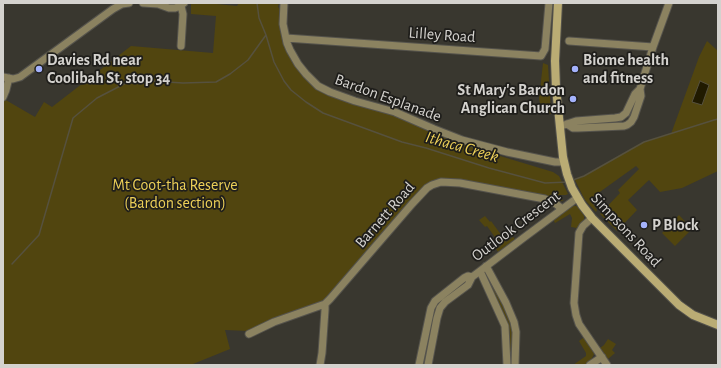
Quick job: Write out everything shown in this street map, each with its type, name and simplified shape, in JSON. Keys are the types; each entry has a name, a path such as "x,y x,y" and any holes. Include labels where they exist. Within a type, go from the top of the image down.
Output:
{"main road":[{"name":"Simpsons Road","path":"558,3 555,66 556,88 563,125 564,162 572,188 577,198 592,218 682,308 693,315 718,325"}],"street":[{"path":"3,97 6,90 6,78 16,79 23,75 113,8 128,3"},
{"path":"143,3 167,3"},
{"name":"Bardon Esplanade","path":"284,3 283,24 290,50 298,64 318,86 355,101 395,112 462,140 507,152 555,162 564,162"},
{"name":"Lilley Road","path":"286,38 541,56 545,49 549,3"},
{"path":"563,125 573,128 622,127 631,122 634,118 640,96 640,89 669,3"},
{"path":"158,4 169,8 181,6 183,12 181,46"},
{"path":"569,41 654,47"},
{"path":"563,125 576,121 620,117 626,113 635,94 640,89"},
{"name":"Barnett Road","path":"249,334 274,322 325,304 412,204 427,188 432,185 441,182 460,183 537,197 549,200 562,209"},
{"name":"Outlook Crescent","path":"428,365 437,318 443,304 468,285 472,277 577,198"},
{"path":"592,218 583,226 579,233 574,302 575,312 579,324 607,365"},
{"path":"486,266 510,310 514,322 516,335 515,365"},
{"path":"480,271 505,325 508,365"},
{"name":"Outlook Crescent","path":"419,365 433,304 437,299 464,278 468,276 472,277"},
{"path":"320,365 325,304"},
{"path":"590,365 602,357"}],"green space":[{"name":"Mt Coot-tha Reserve (Bardon section)","path":"191,3 237,6 239,3 279,3 278,7 283,13 286,43 317,86 500,156 553,172 559,176 568,194 560,195 554,199 564,200 559,202 436,182 325,301 249,331 225,330 230,349 193,365 3,365 4,99 35,117 44,102 52,107 131,46 213,53 216,16 191,14"},
{"path":"707,41 718,51 718,171 682,188 660,192 649,180 628,200 637,210 617,231 600,214 620,193 618,190 639,169 636,166 590,199 597,210 596,212 585,200 575,180 644,142 671,134 699,57"},
{"path":"543,63 548,65 551,114 542,111 539,99"},
{"path":"573,206 577,206 584,216 582,223 577,228 571,227 572,218 570,214 555,223 553,219"},
{"path":"679,215 692,229 675,246 662,233"},
{"path":"485,216 490,222 491,221 506,242 513,237 515,239 498,252 496,249 501,246 487,226 485,227 479,220"},
{"path":"492,282 508,312 513,329 512,363 510,365 508,337 489,283"},
{"path":"585,338 593,349 594,354 591,360 584,365 573,365 586,356 586,353 579,341"},
{"path":"608,339 616,344 612,350 615,353 608,359 600,348"}],"shaded area":[{"path":"700,81 709,85 702,105 692,102"}],"waterway":[{"name":"Ithaca Creek","path":"257,3 259,18 274,62 284,81 291,90 323,113 402,142 489,168 545,183 568,182"},
{"path":"12,264 39,235 73,118 97,98 126,83 151,81 183,83 216,82 230,74 248,60 266,35"},
{"name":"Ithaca Creek","path":"573,180 584,176 644,142 718,119"}],"place":[{"name":"Davies Rd near Coolibah St, stop 34","path":"39,69"},
{"name":"Biome health and fitness","path":"575,69"},
{"name":"St Mary's Bardon Anglican Church","path":"573,99"},
{"name":"P Block","path":"644,225"}]}
